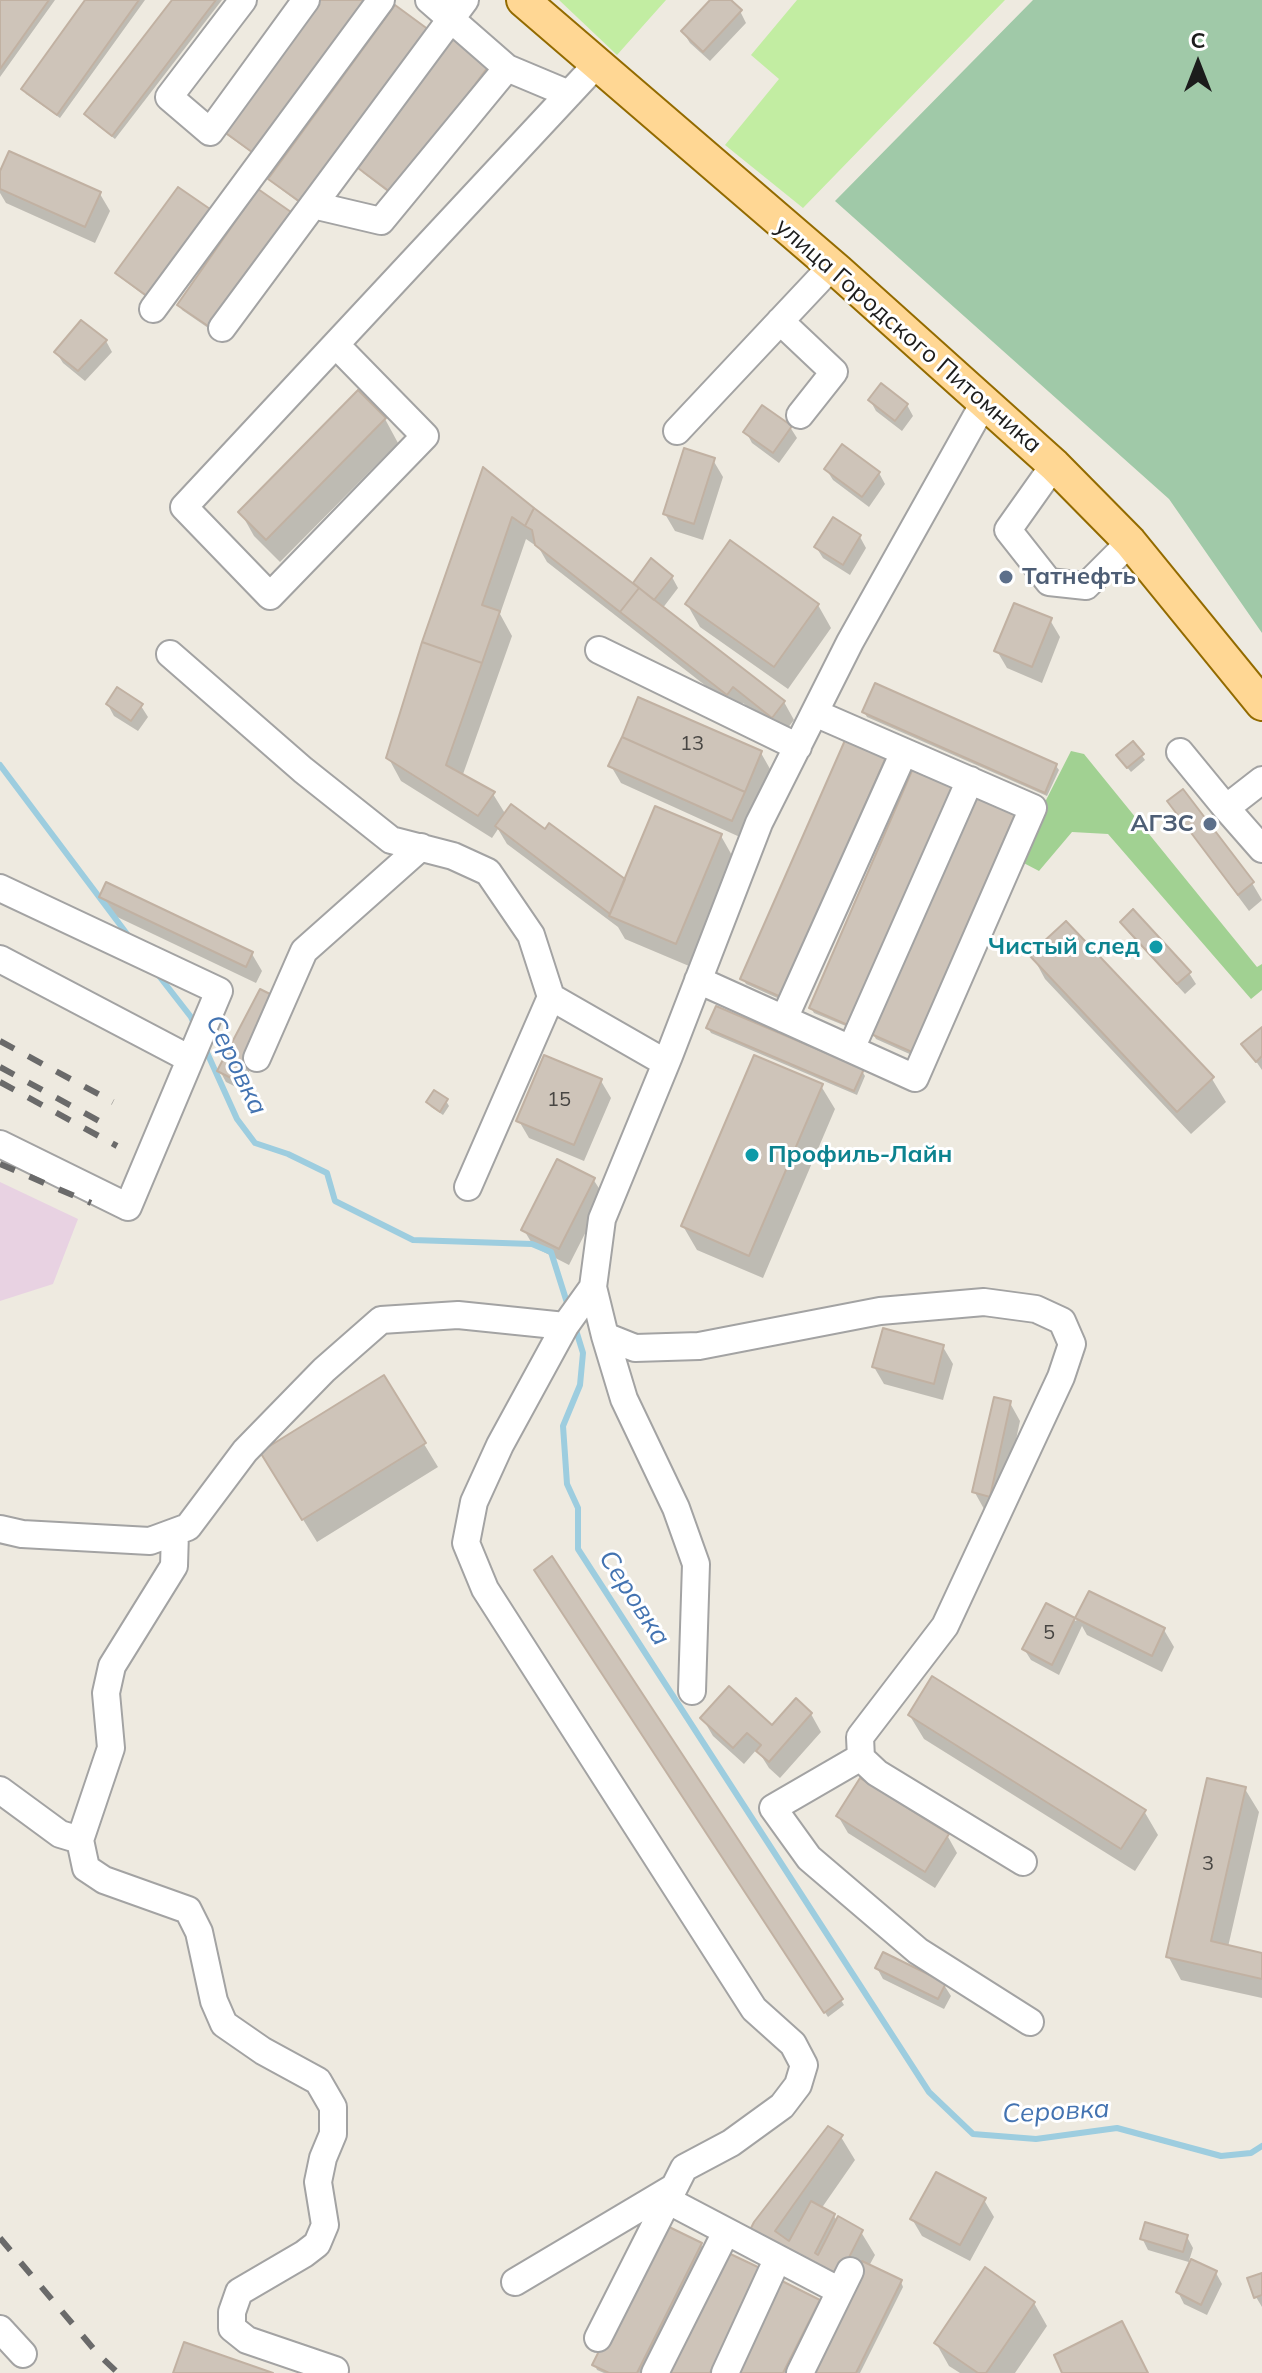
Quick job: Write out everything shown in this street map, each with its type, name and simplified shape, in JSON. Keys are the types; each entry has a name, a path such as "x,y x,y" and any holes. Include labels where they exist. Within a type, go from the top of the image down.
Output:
{"main road":[{"name":"улица Городского Питомника","path":"523,0 832,266 1054,465 1130,542 1262,704"}],"street":[{"path":"243,0 169,97 210,132 306,0"},
{"path":"153,309 381,0"},
{"path":"429,0 457,9 507,68 569,94"},
{"path":"222,328 457,9"},
{"path":"336,345 425,436 270,596 184,507 596,65"},
{"path":"313,205 381,221 507,68"},
{"path":"677,431 832,266"},
{"path":"780,321 834,372 800,415"},
{"path":"692,1691 696,1564 676,1508 624,1399 605,1336 593,1287 602,1219 759,823 850,642 985,401"},
{"path":"1054,465 1008,530 1049,582 1086,586 1130,542"},
{"path":"599,650 798,747"},
{"path":"170,654 303,770 391,840 453,856 488,872 531,935 551,997 468,1187"},
{"path":"698,980 915,1078 1033,808 815,713"},
{"path":"784,1019 904,752"},
{"path":"1180,752 1262,849"},
{"path":"851,1049 970,780"},
{"path":"1226,808 1262,780"},
{"path":"257,1058 304,951 421,847"},
{"path":"0,888 219,991 128,1207 0,1144"},
{"path":"0,959 190,1059"},
{"path":"551,997 666,1063"},
{"path":"593,1287 565,1326 500,1445 474,1502 466,1543 485,1589 754,2009 793,2044 804,2065 798,2085 782,2106 731,2143 684,2168 598,2338"},
{"path":"605,1336 635,1348 699,1346 880,1311 984,1302 1036,1309 1062,1321 1072,1344 1061,1377 945,1626 860,1737 861,1757 877,1773 1023,1862"},
{"path":"0,1529 22,1534 150,1541 188,1527 245,1451 324,1370 381,1320 458,1315 565,1326"},
{"path":"175,1532 174,1566 112,1666 106,1693 111,1748 80,1840 86,1868 104,1880 188,1910 199,1932 214,2001 224,2024 263,2051 318,2081 333,2107 333,2134 318,2182 325,2225 317,2244 239,2292 232,2312 232,2328 247,2340 335,2370"},
{"path":"861,1757 773,1808 809,1858 918,1951 1030,2022"},
{"path":"0,1790 60,1834 80,1840"},
{"path":"670,2194 726,2232 777,2260 845,2281 800,2373"},
{"path":"515,2282 670,2194"},
{"path":"655,2373 726,2232"},
{"path":"725,2373 777,2260"},
{"path":"0,2329 23,2354"}],"shaded area":[{"path":"0,1182 78,1219 53,1284 0,1301"}],"green space":[{"path":"559,0 666,0 617,55"},
{"path":"797,0 1005,0 803,208 725,145 779,79 751,55"},
{"path":"1033,0 1262,0 1262,633 1169,499 835,201"},
{"path":"1071,751 1084,754 1257,967 1262,964 1262,990 1251,999 1108,834 1072,832 1039,871 1016,859"}],"building":[{"path":"0,0 49,0 0,69"},
{"path":"85,0 139,0 57,115 21,89"},
{"path":"172,0 216,0 112,136 84,114"},
{"path":"312,0 369,0 256,155 219,128"},
{"path":"710,0 731,0 742,10 703,52 681,31"},
{"path":"395,5 429,30 303,204 268,179"},
{"path":"456,33 493,60 394,195 358,168"},
{"path":"9,151 101,192 85,227 0,189 0,171"},
{"path":"178,187 210,209 147,296 115,273"},
{"path":"258,189 291,212 211,328 177,305"},
{"path":"81,320 107,340 78,371 54,352"},
{"path":"881,383 908,404 895,421 868,400"},
{"path":"358,390 386,418 266,540 238,512"},
{"path":"762,405 792,426 773,453 743,432"},
{"path":"842,444 880,472 862,497 824,469"},
{"path":"684,448 715,458 694,524 663,514"},
{"path":"483,467 534,508 525,526 512,517 482,605 500,611 482,663 422,642"},
{"path":"534,508 639,588 620,612 535,545 532,530 525,526"},
{"path":"833,517 861,535 843,565 814,547"},
{"path":"730,540 819,604 774,667 685,604"},
{"path":"651,558 673,576 654,600 633,583"},
{"path":"639,588 785,701 772,718 733,687 727,695 620,612"},
{"path":"1014,603 1052,618 1032,667 994,651"},
{"path":"422,642 482,663 446,765 495,792 478,816 386,758"},
{"path":"875,683 1057,764 1045,793 862,712"},
{"path":"117,687 143,704 131,721 106,704"},
{"path":"638,697 762,751 745,792 622,737"},
{"path":"622,737 745,792 732,821 608,766"},
{"path":"846,738 887,755 781,997 740,979"},
{"path":"1133,741 1144,754 1127,768 1116,755"},
{"path":"914,766 955,784 850,1026 809,1008"},
{"path":"1183,789 1254,882 1238,895 1167,801"},
{"path":"976,792 1017,810 912,1052 871,1034"},
{"path":"511,804 545,829 549,823 625,879 610,914 495,826"},
{"path":"655,806 722,834 676,944 609,916"},
{"path":"106,882 253,952 246,967 99,897"},
{"name":"Чистый след","path":"1133,909 1191,972 1177,984 1120,922"},
{"path":"1066,921 1214,1077 1177,1112 1029,955"},
{"path":"260,989 276,997 233,1079 217,1071"},
{"path":"716,1006 864,1069 854,1091 706,1028"},
{"path":"1262,1027 1262,1056 1256,1062 1241,1044"},
{"path":"544,1055 602,1079 574,1145 516,1121"},
{"name":"Профиль-Лайн","path":"754,1055 823,1084 749,1256 681,1226"},
{"path":"434,1090 448,1099 440,1112 426,1102"},
{"path":"557,1159 595,1178 559,1249 521,1230"},
{"path":"883,1328 944,1345 934,1384 872,1367"},
{"path":"384,1375 426,1443 302,1520 260,1452"},
{"path":"994,1397 1011,1401 990,1497 972,1492"},
{"path":"552,1556 843,1999 824,2013 534,1570"},
{"path":"1089,1591 1165,1628 1152,1656 1075,1618"},
{"path":"1046,1603 1075,1618 1052,1665 1022,1649"},
{"path":"932,1676 1146,1810 1121,1849 908,1715"},
{"path":"729,1686 772,1725 796,1698 812,1713 769,1762 756,1751 761,1745 747,1733 733,1748 700,1718"},
{"path":"860,1778 949,1834 925,1872 836,1816"},
{"path":"1207,1778 1246,1787 1211,1941 1262,1953 1262,1979 1166,1957"},
{"path":"883,1952 946,1983 938,1999 875,1968"},
{"path":"828,2126 843,2135 775,2231 789,2241 811,2201 835,2214 815,2253 818,2255 838,2216 863,2230 835,2285 746,2238 754,2222"},
{"path":"936,2172 986,2198 960,2245 910,2219"},
{"path":"1145,2222 1188,2235 1183,2252 1140,2239"},
{"path":"663,2224 702,2243 637,2373 609,2373 592,2365"},
{"path":"722,2250 762,2269 710,2373 661,2373"},
{"path":"1191,2259 1217,2271 1201,2305 1176,2292"},
{"path":"862,2261 902,2280 856,2373 807,2373"},
{"path":"985,2267 1035,2302 986,2373 978,2373 934,2343"},
{"path":"1262,2273 1262,2295 1254,2298 1247,2278"},
{"path":"780,2280 820,2300 783,2373 734,2373"},
{"path":"1122,2321 1148,2373 1062,2373 1054,2355"},
{"path":"184,2342 273,2373 173,2373"}],"waterway":[{"name":"Серовка","path":"0,765 130,938"},
{"name":"Серовка","path":"156,972 196,1028"},
{"name":"Серовка","path":"204,1046 237,1119 255,1143 288,1154 327,1173 335,1201 413,1240 532,1244 551,1252 569,1309"},
{"name":"Серовка","path":"575,1327 583,1353 580,1385 563,1426 567,1484 578,1508 578,1549 929,2092 973,2134 1036,2139 1117,2128 1221,2156 1251,2153 1262,2146"}],"railway":[{"path":"0,1041 113,1102"},
{"path":"0,1067 112,1128"},
{"path":"0,1082 117,1146"},
{"path":"0,1164 91,1203"},
{"path":"0,2238 98,2354 118,2373"}],"place":[{"name":"Татнефть","path":"1006,577"},
{"name":"АГЗС","path":"1210,824"},
{"name":"Чистый след","path":"1156,947"},
{"name":"Профиль-Лайн","path":"752,1155"}]}
